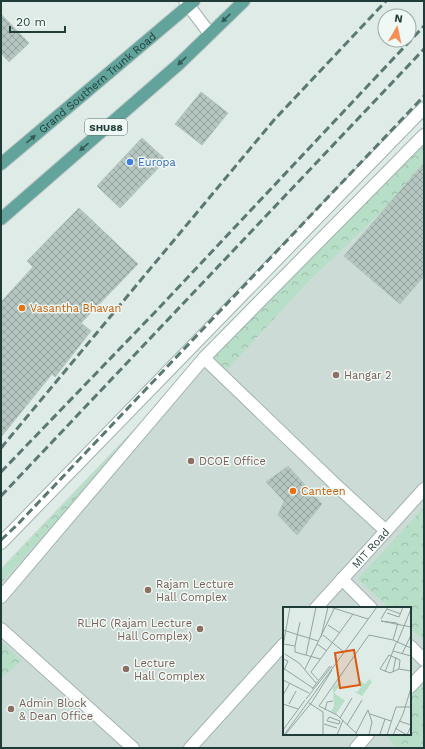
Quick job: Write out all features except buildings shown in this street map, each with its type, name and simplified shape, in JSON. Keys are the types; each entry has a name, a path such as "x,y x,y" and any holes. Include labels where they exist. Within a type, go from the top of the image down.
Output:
{"main road":[{"name":"SHU88","path":"1,218 179,64 244,1"},
{"name":"Grand Southern Trunk Road","path":"1,164 189,3"}],"street":[{"path":"189,3 210,34"},
{"path":"1,543 424,108"},
{"path":"1,597 204,358 424,135"},
{"path":"204,358 386,531"},
{"name":"MIT Road","path":"317,607 424,489"},
{"path":"342,579 370,607"},
{"path":"1,629 132,748"},
{"path":"190,748 283,645"},
{"path":"411,647 424,660"},
{"path":"411,686 424,672"},
{"path":"356,748 367,735"}],"shaded area":[{"path":"424,126 424,748 1,748 1,568"}],"green space":[{"path":"424,145 424,171 308,282 225,372 212,357"},
{"path":"198,364 1,583 1,570"},
{"path":"424,507 424,641 411,629 411,607 388,607 358,579"},
{"path":"1,641 22,661 1,678"},
{"path":"424,682 424,748 397,748 386,735 411,735 411,696"}],"railway":[{"path":"1,448 274,120 386,1"},
{"path":"1,472 158,309 424,26"},
{"path":"1,496 424,49"},
{"path":"1,540 18,524 424,96"}],"place":[{"name":"Europa","path":"130,162"},
{"name":"Vasantha Bhavan","path":"22,308"},
{"name":"Hangar 2","path":"336,375"},
{"name":"DCOE Office","path":"191,461"},
{"name":"Canteen","path":"293,491"},
{"name":"Rajam Lecture Hall Complex","path":"148,590"},
{"name":"RLHC (Rajam Lecture Hall Complex)","path":"200,629"},
{"name":"Lecture Hall Complex","path":"126,669"},
{"name":"Admin Block & Dean Office","path":"11,709"}]}
